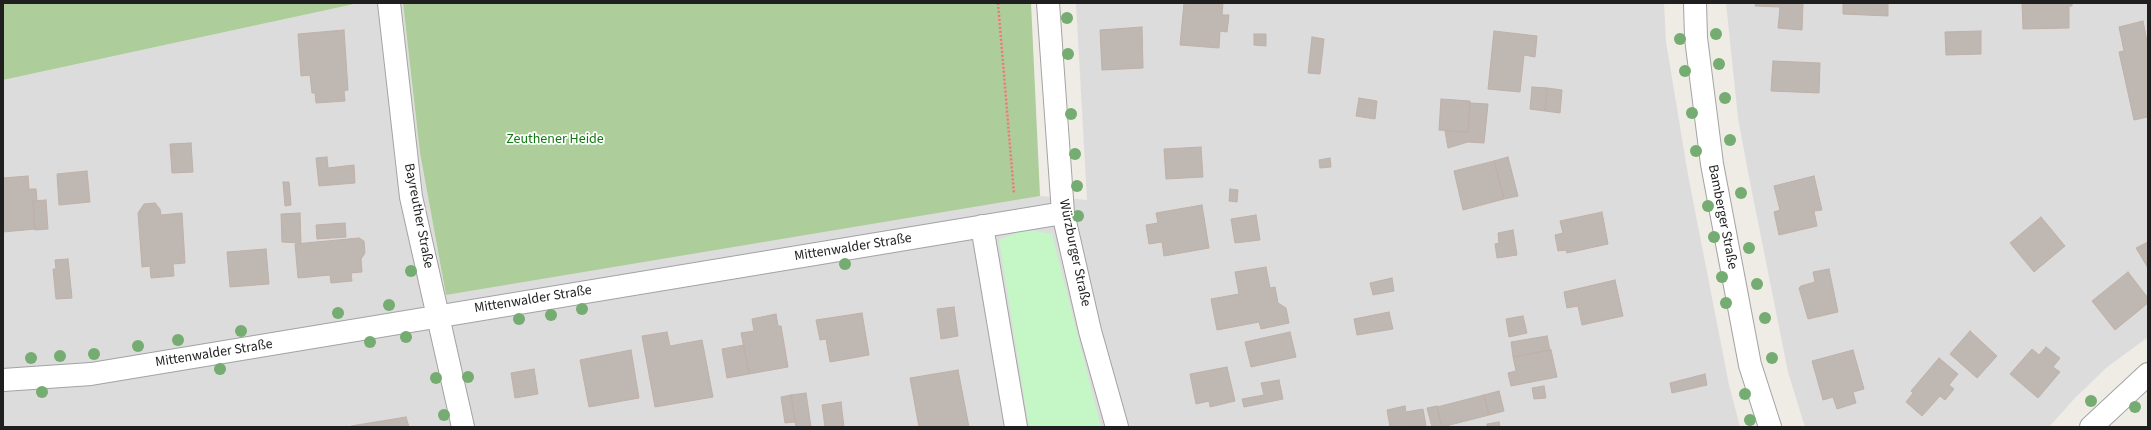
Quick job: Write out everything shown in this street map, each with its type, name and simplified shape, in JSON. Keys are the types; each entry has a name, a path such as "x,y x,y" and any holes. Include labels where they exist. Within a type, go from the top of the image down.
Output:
{"street":[{"name":"Bayreuther Straße","path":"389,3 412,197 463,427"},
{"name":"Würzburger Straße","path":"1048,3 1063,213 1090,331 1117,427"},
{"name":"Bamberger Straße","path":"1695,3 1696,38 1712,164 1750,365 1770,427"},
{"name":"Mittenwalder Straße","path":"3,380 91,374 1063,213"},
{"path":"982,226 1016,427"},
{"path":"2091,427 2148,374"}],"path":[{"path":"998,3 1017,220"}],"shaded area":[{"path":"359,3 403,3 420,153 446,295 1040,196 1087,200 1076,3 1664,3 1666,42 1688,175 1729,385 1740,427 3,427 3,80"},
{"path":"1726,3 2148,3 2148,337 2106,368 2074,399 2049,427 1805,427 1788,372 1748,172 1738,118"}],"green space":[{"path":"3,3 359,3 3,80"},
{"name":"Zeuthener Heide","path":"403,3 1031,3 1040,196 446,295 420,153"},
{"path":"1025,229 1052,234 1101,427 1029,427 999,240"}],"building":[{"path":"1184,3 1223,3 1222,15 1229,15 1227,32 1220,31 1219,48 1180,45"},
{"path":"1756,3 1803,3 1802,30 1778,28 1780,7 1755,6"},
{"path":"1843,3 1888,3 1888,16 1843,14"},
{"path":"2022,3 2072,3 2072,6 2069,6 2069,28 2023,29"},
{"path":"2143,21 2148,46 2148,117 2134,120 2119,52 2124,51 2119,27"},
{"path":"1142,27 1143,68 1102,70 1100,30"},
{"path":"344,30 348,90 344,91 345,101 316,103 315,93 312,93 310,75 301,76 298,34"},
{"path":"1494,31 1537,36 1535,57 1524,55 1520,92 1488,89"},
{"path":"1981,31 1981,54 1946,55 1945,32"},
{"path":"1254,34 1266,34 1266,46 1254,45"},
{"path":"1312,37 1324,39 1320,74 1308,73"},
{"path":"1773,61 1820,63 1819,93 1771,91"},
{"path":"1532,87 1547,88 1545,111 1530,109"},
{"path":"1547,88 1562,90 1560,113 1545,111"},
{"path":"1359,98 1377,101 1375,119 1356,116"},
{"path":"1441,99 1470,101 1468,132 1439,130"},
{"path":"1470,103 1488,104 1484,143 1468,142 1448,148 1445,131 1468,132"},
{"path":"191,143 193,172 172,173 170,144"},
{"path":"1201,147 1203,177 1166,179 1164,149"},
{"path":"327,157 328,168 354,165 355,183 319,186 316,158"},
{"path":"1508,157 1518,196 1504,199 1494,161"},
{"path":"1330,158 1331,167 1320,168 1319,160"},
{"path":"1494,161 1504,199 1463,210 1454,171"},
{"path":"87,171 90,202 59,205 57,174"},
{"path":"28,176 29,189 36,189 37,201 33,201 35,229 3,232 3,178"},
{"path":"1814,176 1822,210 1814,211 1817,226 1779,235 1774,212 1780,210 1774,186"},
{"path":"283,182 289,182 291,205 285,206"},
{"path":"1230,189 1238,190 1237,202 1229,201"},
{"path":"46,200 48,229 35,230 33,201"},
{"path":"155,203 160,209 161,215 182,213 185,263 173,264 174,276 151,278 150,266 142,267 138,213 144,204"},
{"path":"1202,205 1209,248 1164,256 1162,242 1149,244 1146,225 1158,223 1156,213"},
{"path":"1602,212 1608,244 1567,253 1566,250 1558,251 1555,235 1563,233 1560,221"},
{"path":"300,213 301,243 282,242 281,214"},
{"path":"1256,215 1260,240 1235,243 1231,219"},
{"path":"2041,217 2065,246 2034,272 2010,243"},
{"path":"345,223 346,237 317,239 316,225"},
{"path":"1513,230 1517,255 1497,258 1495,244 1499,243 1498,233"},
{"path":"359,238 364,241 365,253 361,259 362,272 351,273 352,281 331,283 330,275 298,278 295,244"},
{"path":"2148,242 2148,268 2136,248"},
{"path":"266,249 269,284 230,287 227,252"},
{"path":"68,259 72,298 56,299 53,269 56,269 55,260"},
{"path":"1266,267 1270,288 1275,287 1278,303 1286,308 1289,323 1261,329 1259,322 1217,330 1211,299 1239,294 1235,272"},
{"path":"1829,269 1838,312 1808,319 1799,288 1815,282 1813,272"},
{"path":"2128,272 2148,298 2148,303 2115,330 2092,301"},
{"path":"1392,278 1394,291 1373,295 1370,283"},
{"path":"1615,280 1623,316 1582,325 1578,306 1567,308 1564,292"},
{"path":"954,307 958,336 941,339 937,309"},
{"path":"1389,312 1393,329 1357,335 1354,319"},
{"path":"862,313 869,355 830,362 826,339 820,340 816,320"},
{"path":"776,314 778,326 781,326 788,367 749,374 741,333 754,331 752,319"},
{"path":"1523,316 1527,333 1509,337 1506,319"},
{"path":"1970,331 1997,356 1977,378 1950,354"},
{"path":"667,332 670,346 702,340 713,397 655,407 642,336"},
{"path":"1290,332 1296,357 1251,367 1245,342"},
{"path":"1547,336 1550,350 1513,357 1511,342"},
{"path":"744,345 749,374 727,378 722,349"},
{"path":"2046,347 2060,358 2053,367 2060,372 2038,398 2010,374 2032,349 2039,355"},
{"path":"631,350 639,398 589,407 580,360"},
{"path":"1551,350 1557,377 1511,386 1508,373 1516,371 1513,357"},
{"path":"1853,350 1864,389 1853,392 1856,403 1837,409 1833,397 1823,400 1812,361"},
{"path":"1939,358 1958,374 1949,385 1954,389 1945,400 1940,396 1922,416 1906,402 1913,393 1911,391"},
{"path":"1227,367 1235,401 1210,407 1209,401 1196,404 1190,374"},
{"path":"534,369 538,394 515,398 511,373"},
{"path":"958,370 969,427 919,427 910,378"},
{"path":"1705,374 1707,385 1672,393 1670,383"},
{"path":"1279,380 1283,399 1244,407 1242,399 1264,395 1261,383"},
{"path":"1544,386 1546,398 1534,399 1532,388"},
{"path":"1499,391 1504,411 1489,415 1484,395"},
{"path":"806,393 811,427 796,427 791,395"},
{"path":"791,395 795,422 785,423 781,397"},
{"path":"1484,395 1489,415 1442,427 1437,407"},
{"path":"841,402 844,427 825,427 822,405"},
{"path":"1405,406 1406,412 1423,409 1426,426 1390,427 1387,410"},
{"path":"1437,406 1442,427 1432,427 1427,408"},
{"path":"406,417 409,427 351,426"},
{"path":"1499,422 1500,427 1487,427 1487,424"}]}
